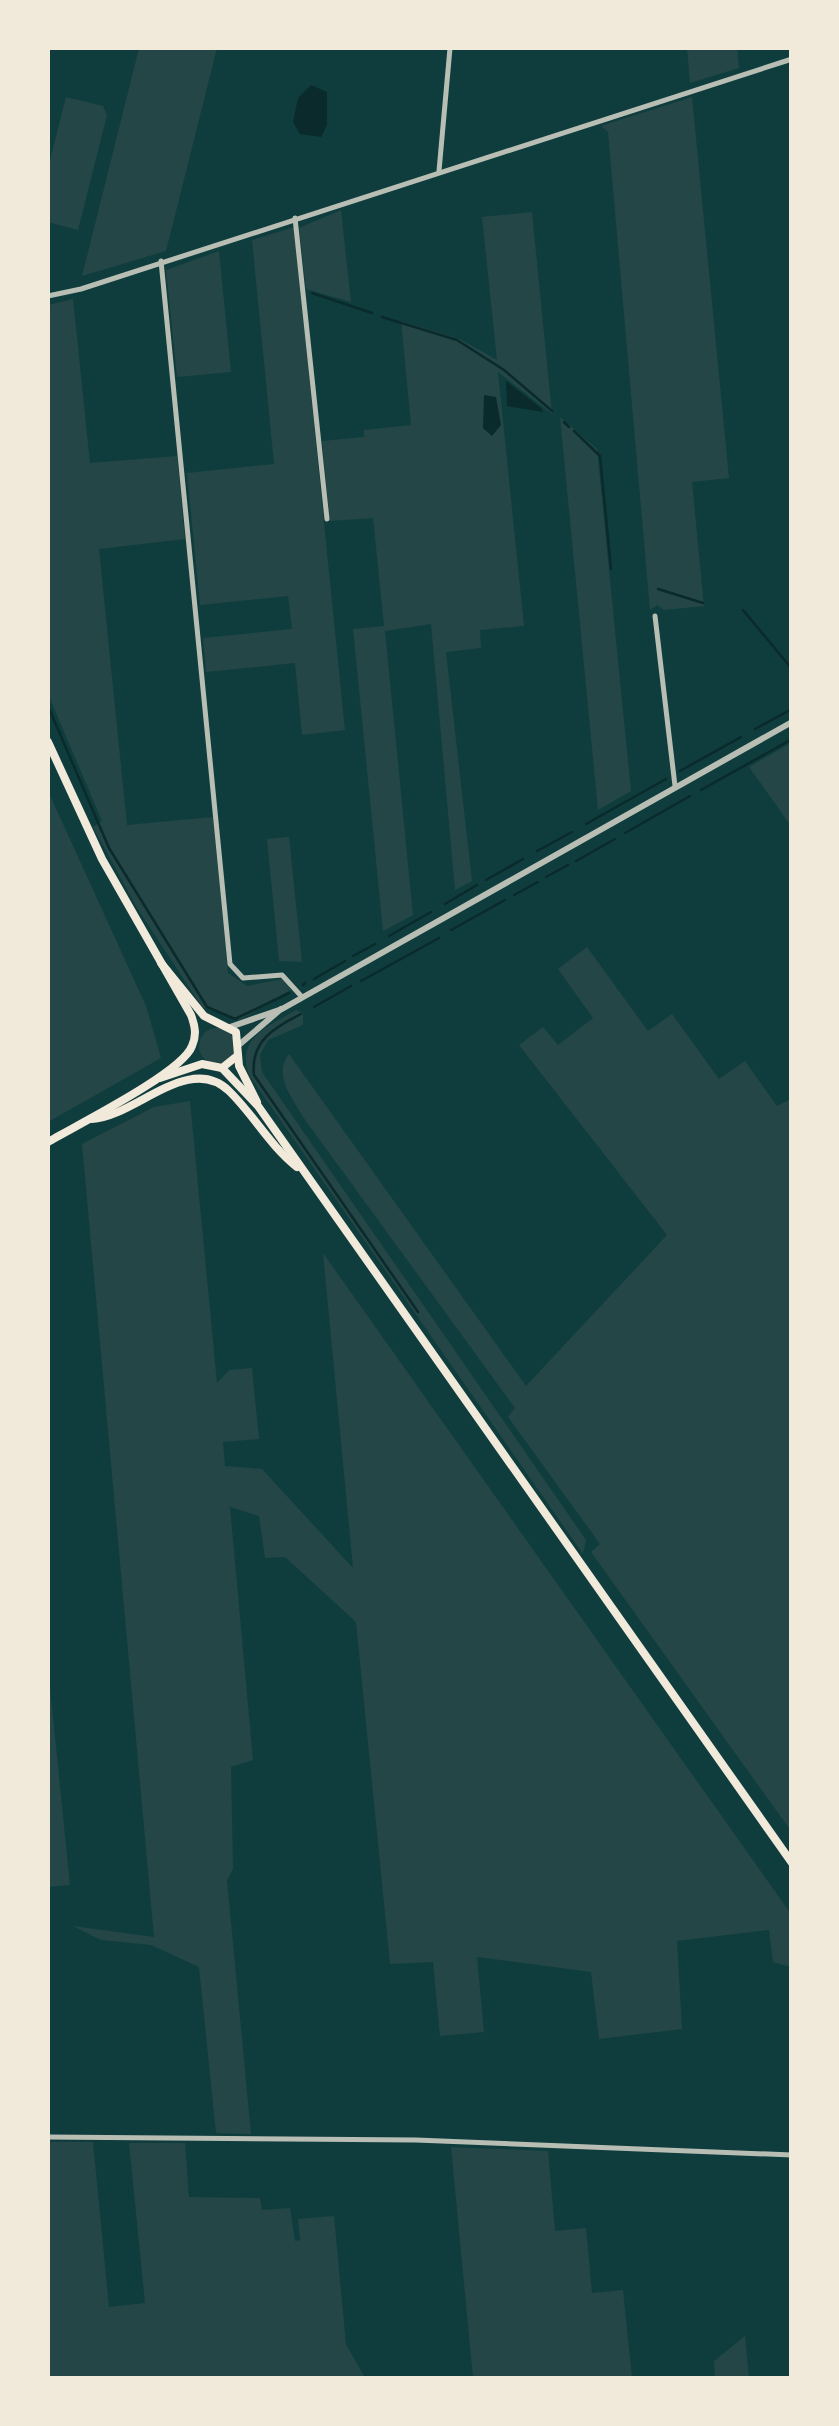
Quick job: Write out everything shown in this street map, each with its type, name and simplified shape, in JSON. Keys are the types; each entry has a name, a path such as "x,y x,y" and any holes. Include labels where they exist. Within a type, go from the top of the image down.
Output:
{"main road":[{"path":"48,742 102,859 191,1015 196,1034 192,1048 156,1080"},
{"path":"161,962 200,1012 230,1026 240,1044 237,1056 258,1106"},
{"path":"196,1034 215,1022"},
{"path":"192,1048 202,1064"},
{"path":"222,1068 237,1056"},
{"path":"48,1142 156,1080 202,1064 222,1068 258,1106 792,1863"},
{"path":"88,1119 115,1113 188,1080 206,1079 230,1091 287,1159 306,1173"}],"street":[{"path":"438,172 450,48"},
{"path":"48,296 792,59"},
{"path":"295,218 327,518"},
{"path":"161,261 230,964 244,978 282,975 302,997"},
{"path":"656,616 675,787"},
{"path":"230,1026 282,1008 792,722"},
{"path":"240,1044 282,1008"},
{"path":"48,2138 416,2140 792,2155"}],"shaded area":[{"path":"139,48 217,48 166,251 82,276"},
{"path":"687,48 737,48 739,68 690,83"},
{"path":"311,85 327,92 327,125 321,137 300,134 293,122 298,98"},
{"path":"66,97 103,106 107,115 78,230 48,222 48,168"},
{"path":"692,97 729,478 692,482 704,606 664,610 657,605 650,610 608,132 601,126"},
{"path":"341,210 351,302 306,289 299,228"},
{"path":"532,212 552,414 498,372 524,626 480,630 481,648 446,652 472,881 455,890 431,624 385,631 413,915 383,931 353,629 384,626 373,518 330,521 322,441 364,437 364,430 411,425 401,321 460,339 497,360 482,217"},
{"path":"294,227 345,730 302,735 295,663 206,672 203,638 292,629 288,596 200,605 187,473 274,464 252,240"},
{"path":"219,251 231,372 177,377 166,270"},
{"path":"73,299 90,463 177,456 185,539 99,549 127,825 213,817 228,973 247,986 282,979 291,990 240,1020 202,1007 137,908 93,827 102,821 48,694 48,305"},
{"path":"506,381 541,408 543,412 507,406"},
{"path":"484,395 496,397 501,425 492,436 483,428"},
{"path":"560,417 597,449 631,791 598,810"},
{"path":"791,743 791,826 749,767"},
{"path":"48,791 146,1006 161,1058 48,1122"},
{"path":"289,837 302,962 279,961 267,839"},
{"path":"587,947 648,1031 672,1014 719,1079 745,1061 777,1106 791,1099 791,1831 591,1552 600,1544 508,1417 515,1408 303,1117 283,1078 289,1054 526,1386 667,1235 519,1045 543,1027 558,1045 593,1018 558,969"},
{"path":"296,1010 303,1013 303,1025 268,1040 260,1055 262,1072 586,1540 583,1554 249,1075 246,1062 251,1042"},
{"path":"217,1028 229,1034 235,1046 229,1058 217,1064 205,1058 199,1046 205,1034"},
{"path":"190,1101 217,1383 229,1370 252,1368 259,1439 223,1442 225,1466 262,1469 353,1568 323,1253 791,1914 791,1967 773,1962 769,1930 677,1941 682,2029 599,2039 591,1972 477,1957 484,2032 440,2036 433,1962 390,1964 356,1622 285,1557 265,1558 259,1516 230,1507 253,1760 231,1767 233,1869 227,1880 251,2134 216,2133 199,1967 151,1945 101,1940 73,1926 154,1937 82,1144 154,1107"},
{"path":"48,1668 70,1885 48,1887"},
{"path":"48,2142 93,2142 109,2307 145,2303 129,2143 185,2143 189,2197 260,2198 262,2210 290,2208 295,2241 300,2240 298,2219 334,2216 346,2344 365,2378 48,2378"},
{"path":"451,2147 548,2151 555,2231 586,2228 592,2293 623,2290 632,2378 473,2378"},
{"path":"745,2336 749,2378 715,2378 714,2361"}],"waterway":[{"path":"312,293 372,313"},
{"path":"382,317 457,340 504,370 552,411"},
{"path":"564,422 569,427"},
{"path":"574,431 600,456 611,569"},
{"path":"658,589 703,603"},
{"path":"743,610 792,669"},
{"path":"48,706 109,848 207,1007 235,1019 289,993"},
{"path":"755,729 792,709"},
{"path":"680,771 741,737"},
{"path":"701,790 792,739"},
{"path":"586,824 666,779"},
{"path":"625,833 690,796"},
{"path":"537,851 572,832"},
{"path":"576,861 615,839"},
{"path":"486,880 523,859"},
{"path":"546,877 568,865"},
{"path":"514,895 538,882"},
{"path":"445,904 477,885"},
{"path":"451,930 505,900"},
{"path":"389,936 431,912"},
{"path":"361,981 439,938"},
{"path":"353,956 375,944"},
{"path":"314,979 345,961"},
{"path":"314,1007 351,986"},
{"path":"301,1014 274,1030 260,1044 254,1075 418,1312"}]}
